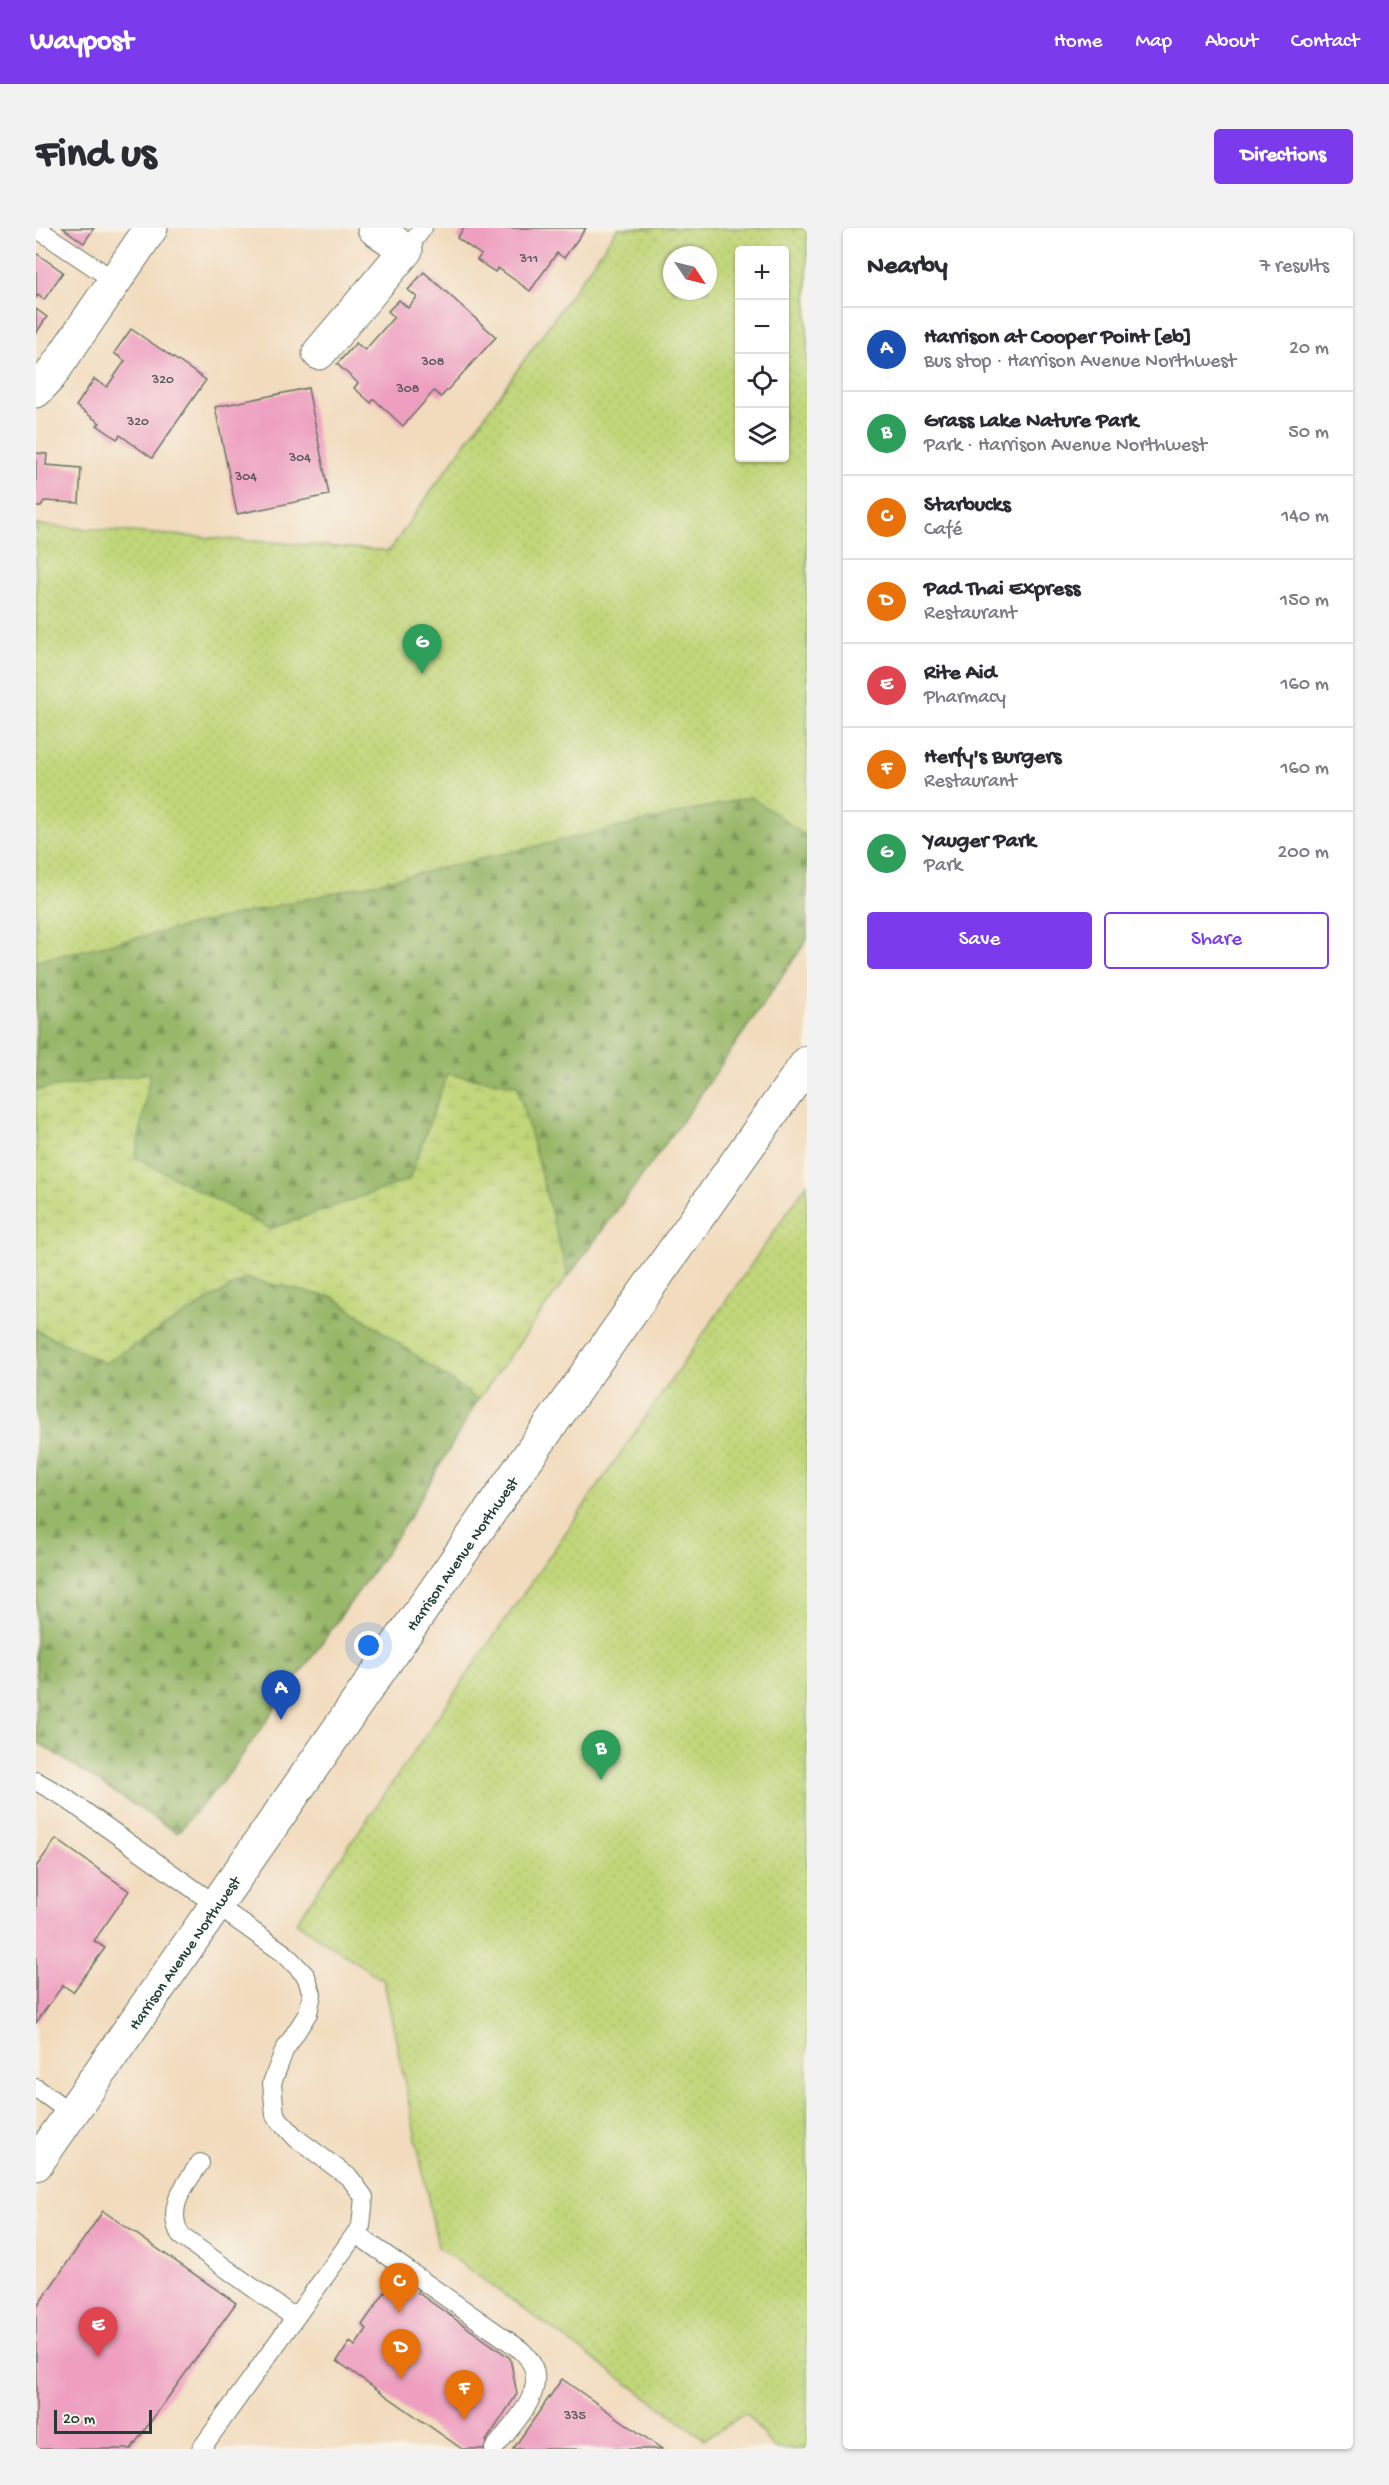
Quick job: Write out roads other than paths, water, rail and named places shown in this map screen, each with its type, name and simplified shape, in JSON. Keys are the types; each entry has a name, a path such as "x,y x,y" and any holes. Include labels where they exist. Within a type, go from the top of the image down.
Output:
{"main road":[{"path":"36,391 50,376 151,228"},
{"path":"319,353 414,239 374,228"},
{"name":"Harrison Avenue Northwest","path":"36,2164 537,1444 807,1064"}],"lane":[{"path":"36,228 115,281"},
{"path":"36,1781 64,1797 285,1954 306,1976 312,1994 308,2013 284,2051 273,2083 275,2115 296,2138 350,2178 364,2197 361,2226 356,2234 201,2449"},
{"path":"36,2088 71,2113"},
{"path":"200,2163 179,2193 174,2209 175,2226 181,2236 295,2318"},
{"path":"356,2234 532,2360 537,2384 531,2397 494,2449"}],"place":[{"name":"Yauger Park","path":"422,674"},
{"name":"Harrison at Cooper Point [eb]","path":"281,1720"},
{"name":"Grass Lake Nature Park","path":"601,1780"},
{"name":"Starbucks","path":"399,2313"},
{"name":"Rite Aid","path":"98,2357"},
{"name":"Pad Thai Express","path":"401,2379"},
{"name":"Herfy's Burgers","path":"464,2420"}]}
